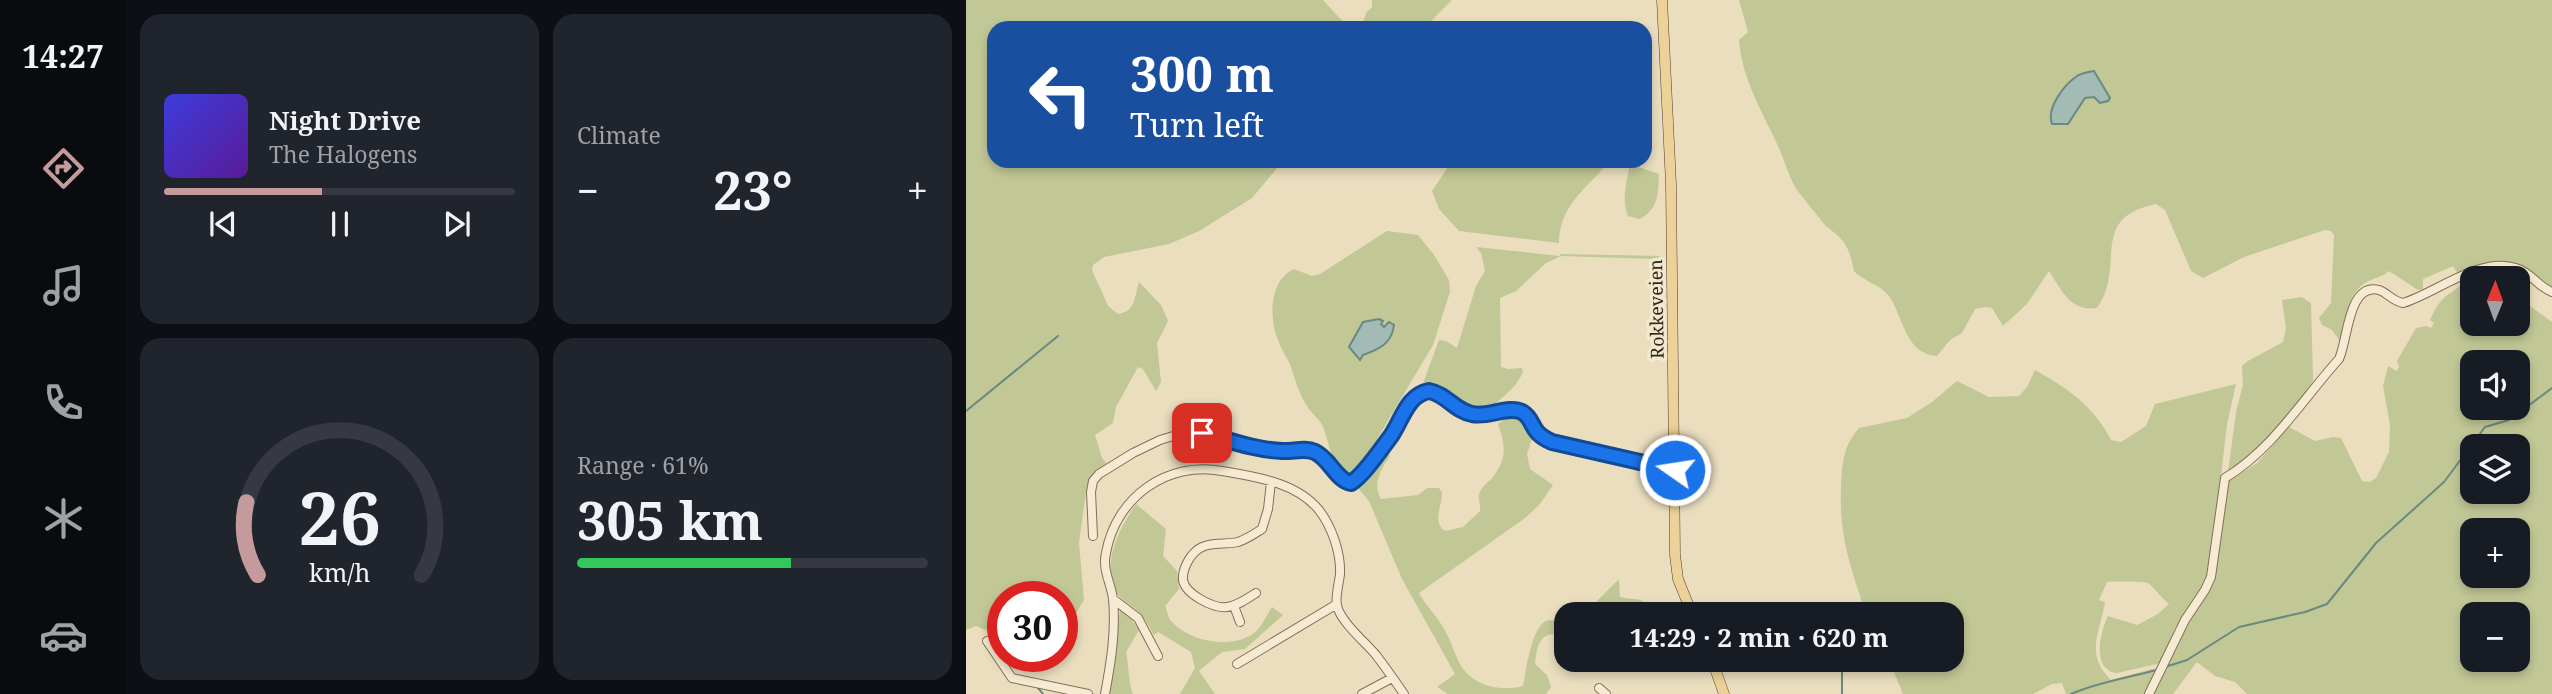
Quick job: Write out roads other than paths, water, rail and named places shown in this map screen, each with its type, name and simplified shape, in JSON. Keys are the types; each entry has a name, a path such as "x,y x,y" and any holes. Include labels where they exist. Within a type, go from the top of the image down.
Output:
{"main road":[{"name":"Rokkeveien","path":"1662,0 1671,184 1675,555 1678,579 1687,602"},
{"path":"1716,672 1724,694"}],"street":[{"path":"2149,694 2185,620 2211,577 2225,478 2267,446 2339,359 2358,296 2377,290 2403,303 2473,272 2502,266 2525,272 2552,292"},
{"path":"1093,536 1093,481 1109,466 1160,440 1183,433 1202,433 1236,443 1282,451 1305,449 1325,458 1343,481 1351,483 1360,476 1391,436 1414,398 1429,391 1442,395 1469,414 1481,416 1516,409 1525,413 1536,433 1552,442 1675,470"},
{"path":"1105,694 1113,648 1113,599 1105,571 1105,553 1115,524 1128,505 1147,486 1175,473 1208,469 1292,489 1320,511 1340,558 1337,604 1341,615 1404,694"},
{"path":"1256,593 1234,606 1214,607 1185,586 1183,579 1185,567 1194,552 1201,547 1237,542 1262,529 1268,509 1271,482"},
{"path":"1113,599 1138,618 1158,656"},
{"path":"1237,664 1337,604"},
{"path":"1234,606 1240,622"},
{"path":"1008,672 1012,678 1088,694"},
{"path":"1362,694 1392,678"}],"water":[{"path":"2094,71 2110,98 2108,101 2100,103 2094,97 2085,98 2068,124 2052,124 2054,104 2062,91 2077,76"},
{"path":"1379,319 1383,321 1381,324 1384,327 1389,322 1394,325 1391,336 1384,344 1363,355 1360,360 1349,347 1363,322"}],"waterway":[{"path":"966,411 1058,336"},
{"path":"2165,667 2187,660 2239,627 2305,612 2327,604 2376,543 2444,482 2485,427 2509,420 2552,388"},
{"path":"2071,694 2102,683 2156,670"},
{"path":"1842,672 1842,694"},
{"path":"1038,688 1043,694"}]}
